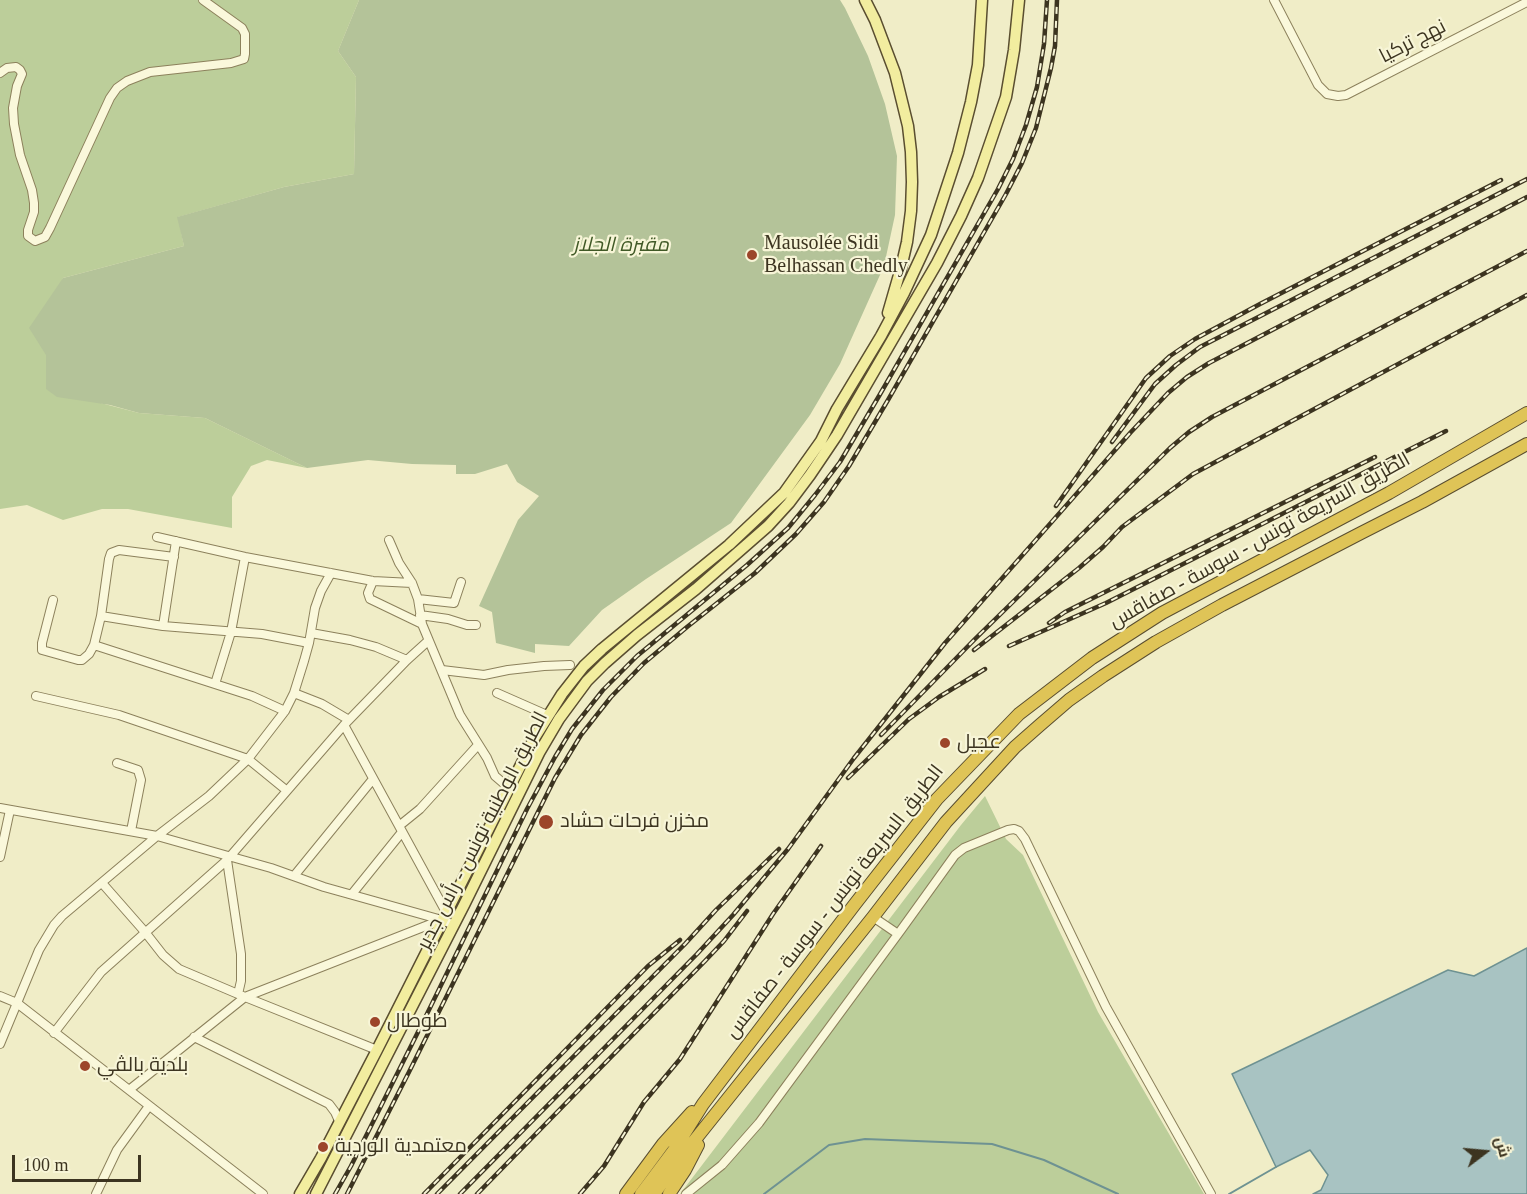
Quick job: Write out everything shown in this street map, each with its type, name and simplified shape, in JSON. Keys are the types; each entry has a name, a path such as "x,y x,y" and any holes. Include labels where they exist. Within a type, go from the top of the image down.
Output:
{"highway":[{"name":"الطريق السريعة تونس - سوسة - صفاقس","path":"641,1194 675,1150 703,1104 937,799 1019,714 1092,658 1162,613 1389,493 1527,413"},
{"name":"الطريق السريعة تونس - سوسة - صفاقس","path":"654,1194 946,822 1015,747 1078,694 1156,642 1527,444"},
{"path":"626,1194 669,1137 689,1115 703,1104"},
{"path":"669,1194 685,1170 710,1120"}],"main road":[{"path":"865,0 879,29 895,73 909,126 911,152 912,201 907,242 881,336"},
{"name":"الطريق الوطنية تونس - رأس جدير","path":"300,1194 377,1050 547,716 584,666 602,649 729,545 784,493 821,441 837,409 881,336 931,235 958,153 978,65 982,0"},
{"name":"الطريق الوطنية تونس - رأس جدير","path":"316,1194 539,753 559,719 587,681 605,663 750,544 768,526 789,503 837,435 937,263 978,177 1006,97 1014,50 1018,0"}],"street":[{"path":"0,73 7,68 16,67 22,74 17,86 13,116 34,203 28,236 35,241 45,237 50,228 110,98 117,88 127,81 150,72 231,63 244,59 245,34 242,28 203,0"},
{"name":"نهج تركيا","path":"1274,0 1318,85 1323,91 1333,96 1346,95 1527,2"},
{"path":"157,537 244,557 373,581 412,583"},
{"path":"389,540 399,563 412,583 418,599 421,619 460,715 487,758 495,776 509,788"},
{"path":"163,626 176,541"},
{"path":"53,600 42,650 82,660 94,645 111,553 119,550 174,557"},
{"path":"215,684 231,632 244,557"},
{"path":"0,1044 39,950 54,925 157,836 209,796 248,759 285,711 294,693 309,643 315,608 331,573"},
{"path":"373,581 368,593 370,599 421,619 448,620 476,625"},
{"path":"418,599 454,603 461,582"},
{"path":"100,616 163,626 262,634 309,643"},
{"path":"311,633 376,647 407,660"},
{"path":"54,1033 100,972 228,858 347,723 407,660 429,641"},
{"path":"94,645 252,696 285,711"},
{"path":"442,670 484,675 508,670 570,665"},
{"path":"294,693 322,704 347,723 373,779 444,916 454,925"},
{"path":"497,693 547,716"},
{"path":"36,696 119,716 248,759 286,790"},
{"path":"352,894 400,829 478,745"},
{"path":"117,763 138,770 141,780 131,831"},
{"path":"294,876 373,779"},
{"path":"0,808 157,836 324,887 444,916"},
{"path":"0,857 10,810"},
{"path":"686,1194 722,1165 759,1123 955,855 960,850 1014,829 1019,831 1025,839 1106,1007 1210,1194"},
{"path":"228,858 241,954 241,996"},
{"path":"102,884 146,932 163,955 178,969 377,1050"},
{"path":"129,1090 241,996 444,916"},
{"path":"873,917 898,934"},
{"path":"0,996 17,1003 263,1194"},
{"path":"194,1037 328,1104 339,1121"},
{"path":"96,1194 117,1149 149,1106"}],"green space":[{"path":"0,0 359,0 338,51 356,77 354,174 284,187 178,217 184,246 63,278 46,355 47,389 139,413 205,418 307,468 267,460 251,466 232,497 232,528 128,509 102,509 63,520 27,505 0,509"},
{"name":"مقبرة الجلاز","path":"359,0 840,0 868,56 885,104 897,156 895,215 884,266 840,364 810,415 731,523 602,610 569,646 535,644 535,653 496,643 492,612 479,606 518,520 539,496 517,482 507,464 475,474 456,474 456,465 368,460 307,468 205,418 139,413 110,405 57,397 46,389 46,355 29,328 63,278 184,246 177,217 284,187 354,174 356,77 338,51"},
{"path":"985,796 1006,839 1023,855 1098,1012 1204,1194 680,1194 961,825"}],"water":[{"path":"1527,948 1527,1194 1313,1194 1321,1190 1328,1175 1310,1150 1276,1167 1232,1074 1448,970 1474,976"}],"waterway":[{"path":"764,1194 829,1145 865,1139 992,1144 1044,1160 1118,1194"},
{"path":"1229,1194 1276,1167"}],"railway":[{"path":"335,1194 426,1016 527,809 572,729 603,690 637,656 788,528 840,462 998,189 1013,159 1037,87 1044,44 1047,0"},
{"path":"347,1194 555,778 581,735 611,697 644,663 755,573 796,534 824,502 849,466 1022,163 1036,128 1051,68 1055,46 1057,0"},
{"path":"1112,442 1155,384 1200,347 1527,179"},
{"path":"1056,506 1146,378 1170,356 1195,339 1260,304 1501,180"},
{"path":"460,1194 733,915 788,849 854,758 945,643 1168,393 1209,363 1527,197"},
{"path":"881,735 975,639 1189,432 1212,417 1527,251"},
{"path":"974,650 1079,568 1122,527 1193,474 1527,295"},
{"path":"1009,646 1106,603 1446,431"},
{"path":"1049,623 1065,612 1375,457"},
{"path":"848,778 909,719 939,697 985,669"},
{"path":"580,1194 604,1166 644,1102 680,1059 773,914 821,846"},
{"path":"437,1194 779,849"},
{"path":"477,1194 705,961 747,911"},
{"path":"424,1194 648,966 680,940"}],"place":[{"name":"Mausolée Sidi Belhassan Chedly","path":"752,255"},
{"name":"عجيل","path":"945,743"},
{"name":"مخزن فرحات حشاد","path":"546,822"},
{"name":"طوطال","path":"375,1022"},
{"name":"بلدية بالڤي","path":"85,1066"},
{"name":"معتمدية الوردية","path":"323,1147"}]}
